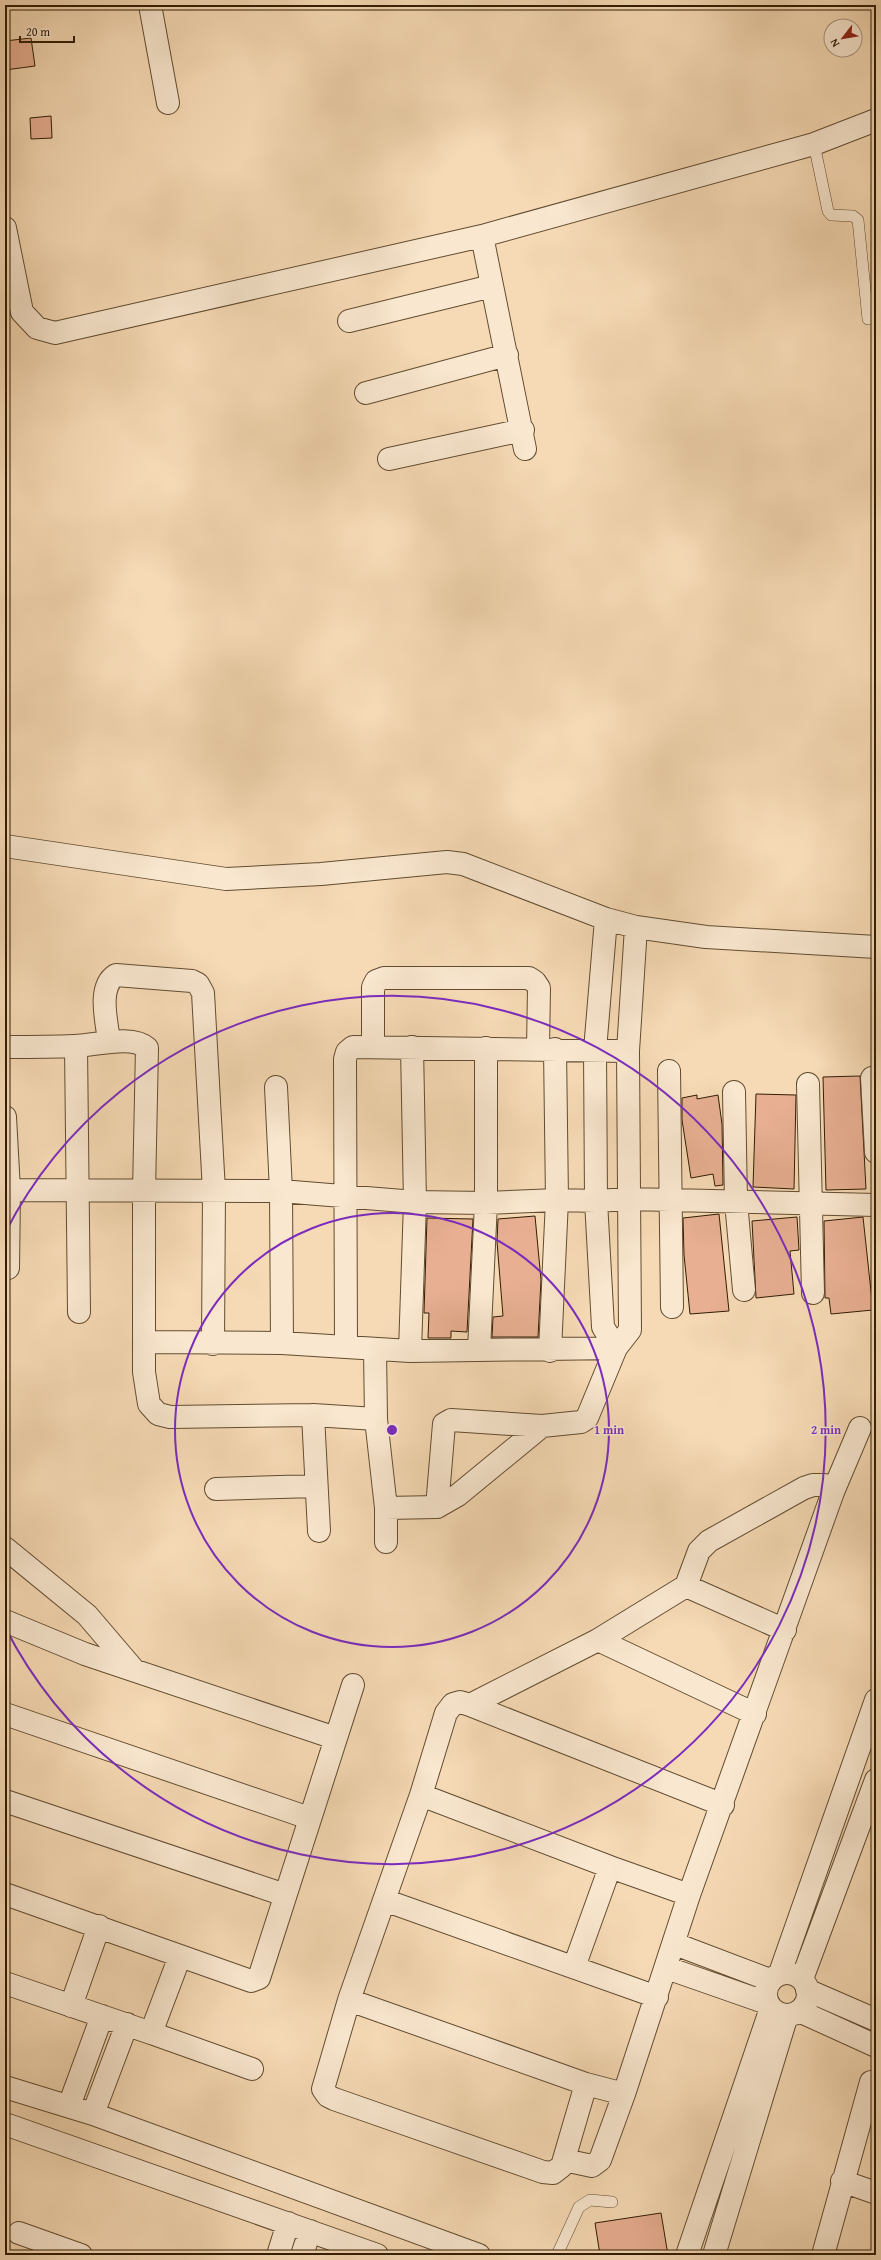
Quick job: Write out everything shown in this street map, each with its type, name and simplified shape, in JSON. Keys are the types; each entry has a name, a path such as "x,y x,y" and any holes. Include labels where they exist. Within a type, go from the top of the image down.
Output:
{"street":[{"path":"150,5 168,103"},
{"path":"5,228 8,260 22,312 37,328 54,333 482,236 814,144 876,120"},
{"path":"389,459 524,440 482,236"},
{"path":"349,321 492,286"},
{"path":"366,393 507,355"},
{"path":"5,846 226,879 321,874 447,862 463,864 606,919 636,927 706,938 876,946"},
{"path":"606,919 595,1050 596,1201 603,1327 616,1348"},
{"path":"437,1507 444,1424 452,1420 542,1426 581,1422 587,1418 616,1348 630,1330 628,1051 636,927"},
{"path":"109,1041 105,992 109,979 116,975 192,981 198,984 203,993 214,1191 214,1344"},
{"path":"373,1047 373,987 376,981 384,978 529,978 535,982 539,988 546,1049 557,1200 550,1351"},
{"path":"5,1047 76,1046 109,1041 142,1044 147,1048 144,1192 144,1372 149,1404 158,1414 170,1417 313,1415 376,1419"},
{"path":"76,1046 80,1312"},
{"path":"346,1347 345,1059 347,1052 353,1047 628,1051"},
{"path":"410,1351 415,1202 412,1047"},
{"path":"479,1350 486,1203 486,1048"},
{"path":"669,1071 672,1306"},
{"path":"872,1078 876,1152"},
{"path":"808,1084 809,1204 813,1293"},
{"path":"276,1087 281,1191 282,1343"},
{"path":"734,1092 736,1202 744,1290"},
{"path":"5,1117 8,1268"},
{"path":"7,1190 79,1192 281,1191 345,1198 415,1202 486,1203 629,1199 876,1205"},
{"path":"144,1342 214,1344 282,1343 410,1351 550,1351 616,1348"},
{"path":"375,1349 376,1419 386,1508 386,1542"},
{"path":"313,1415 315,1486 319,1530"},
{"path":"386,1508 437,1507 458,1495 542,1426"},
{"path":"564,2160 592,2166 600,2160 667,1968 689,1895 723,1805 833,1492 860,1428"},
{"path":"470,1705 598,1640 686,1586 699,1551 709,1541 804,1488 813,1485 825,1485 833,1492"},
{"path":"216,1489 315,1486"},
{"path":"5,1548 87,1615 134,1670"},
{"path":"686,1586 785,1630"},
{"path":"5,1621 85,1654 335,1738"},
{"path":"598,1640 755,1714"},
{"path":"5,1894 251,1980 259,1978 309,1818 353,1685"},
{"path":"781,2009 766,1991 775,1977 876,1700"},
{"path":"586,2084 564,2160 559,2170 548,2173 328,2096 323,2089 349,2000 421,1795 446,1713 453,1704 460,1702 470,1705 723,1805"},
{"path":"5,1714 309,1818"},
{"path":"781,2009 806,2002 805,1985 876,1780"},
{"path":"421,1795 610,1868 689,1895"},
{"path":"5,1801 285,1895"},
{"path":"574,1967 610,1868"},
{"path":"384,1900 657,1997"},
{"path":"71,2006 99,1926"},
{"path":"675,1944 775,1977 792,1973 805,1985 876,2020"},
{"path":"151,2032 180,1956"},
{"path":"667,1968 781,2009 876,2046"},
{"path":"5,1983 151,2032 252,2069"},
{"path":"349,2000 586,2084 624,2094"},
{"path":"687,2255 781,2009"},
{"path":"714,2255 781,2009"},
{"path":"70,2106 102,2016"},
{"path":"93,2114 127,2024"},
{"path":"823,2255 842,2181 874,2077"},
{"path":"5,2087 93,2114 479,2255"},
{"path":"5,2124 377,2255"},
{"path":"842,2181 876,2193"},
{"path":"278,2255 288,2223"},
{"path":"302,2255 310,2231"},
{"path":"20,2233 81,2255"}],"lane":[{"path":"814,144 830,214 834,216 853,216 858,220 868,319"},
{"path":"557,2255 579,2207 590,2200 612,2202"}],"building":[{"path":"31,38 35,66 5,70 5,41"},
{"path":"51,116 52,138 31,139 30,118"},
{"path":"860,1076 866,1189 826,1190 823,1077"},
{"path":"756,1094 796,1095 794,1189 753,1187"},
{"path":"697,1095 697,1099 718,1095 722,1124 723,1185 715,1186 713,1174 691,1178 682,1120 682,1098"},
{"path":"719,1214 729,1311 690,1314 684,1255 683,1218"},
{"path":"535,1216 541,1280 538,1337 492,1337 493,1317 503,1316 497,1242 498,1219"},
{"path":"797,1217 799,1250 790,1251 794,1294 756,1298 752,1221"},
{"path":"863,1217 873,1310 831,1314 829,1298 825,1298 824,1221"},
{"path":"427,1218 473,1219 467,1332 451,1331 451,1338 428,1338 429,1313 424,1313"},
{"path":"661,2213 668,2255 600,2255 595,2223"}]}
